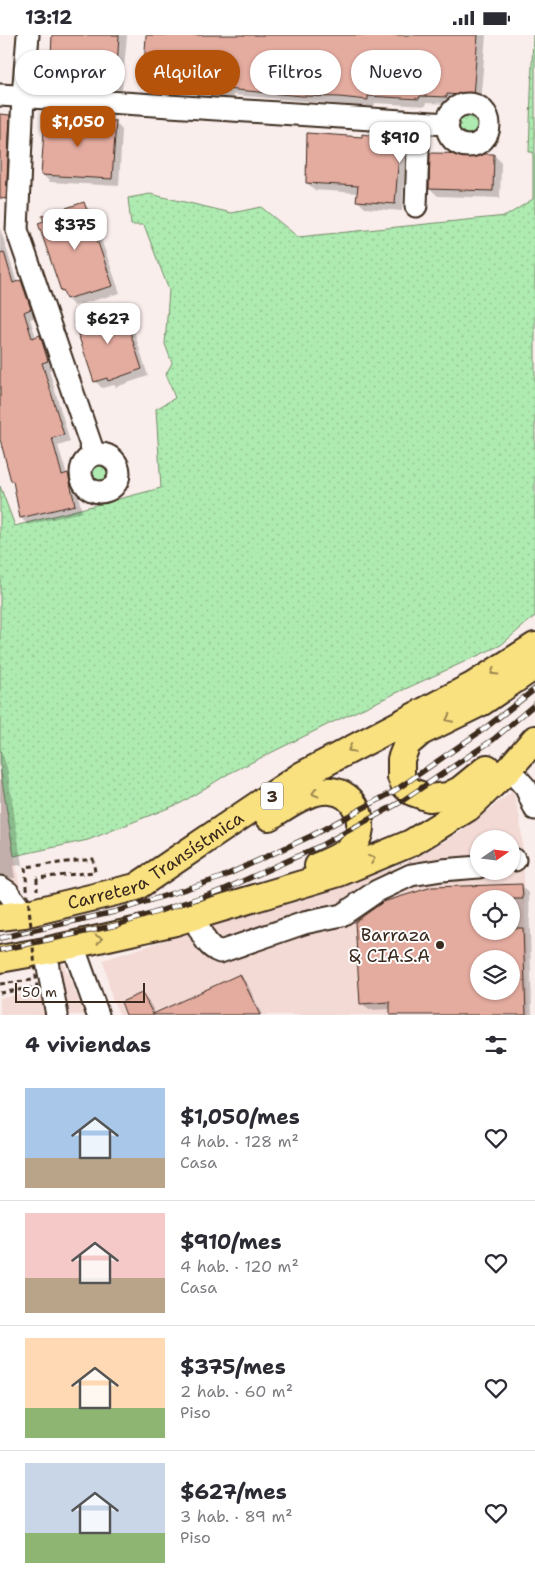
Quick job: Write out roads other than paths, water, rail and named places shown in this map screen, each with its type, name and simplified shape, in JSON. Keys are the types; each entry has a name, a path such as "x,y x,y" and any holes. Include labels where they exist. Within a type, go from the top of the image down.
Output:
{"main road":[{"name":"Carretera Transístmica","path":"12,916 136,887 302,775 474,685 535,646"},
{"path":"535,666 482,703 421,732 413,738 407,743 401,759 401,777 405,786 412,792 428,798 448,796 460,790 535,725"},
{"path":"0,959 175,922 338,873 411,843 468,808 509,769 535,739"},
{"path":"136,887 220,848 280,810 313,793 332,791 340,793 348,797 354,804 359,813 359,831 356,840 345,853 204,913"}],"street":[{"path":"28,35 23,96 17,230 94,454"},
{"path":"0,95 448,124"},
{"path":"416,206 420,122"},
{"path":"509,769 526,788 535,809"},
{"path":"204,913 208,944 213,949 220,951 304,923 342,915 377,891 411,875 470,868"},
{"path":"0,887 8,892 12,916"},
{"path":"72,945 98,1015"},
{"path":"45,951 56,1015"}],"railway":[{"path":"0,938 114,912 220,878 311,836 393,792 484,729 535,689"},
{"path":"0,950 117,925 223,890 320,846 399,803 494,739 535,704"}],"place":[{"name":"Barraza & CIA.S.A","path":"440,945"}]}
